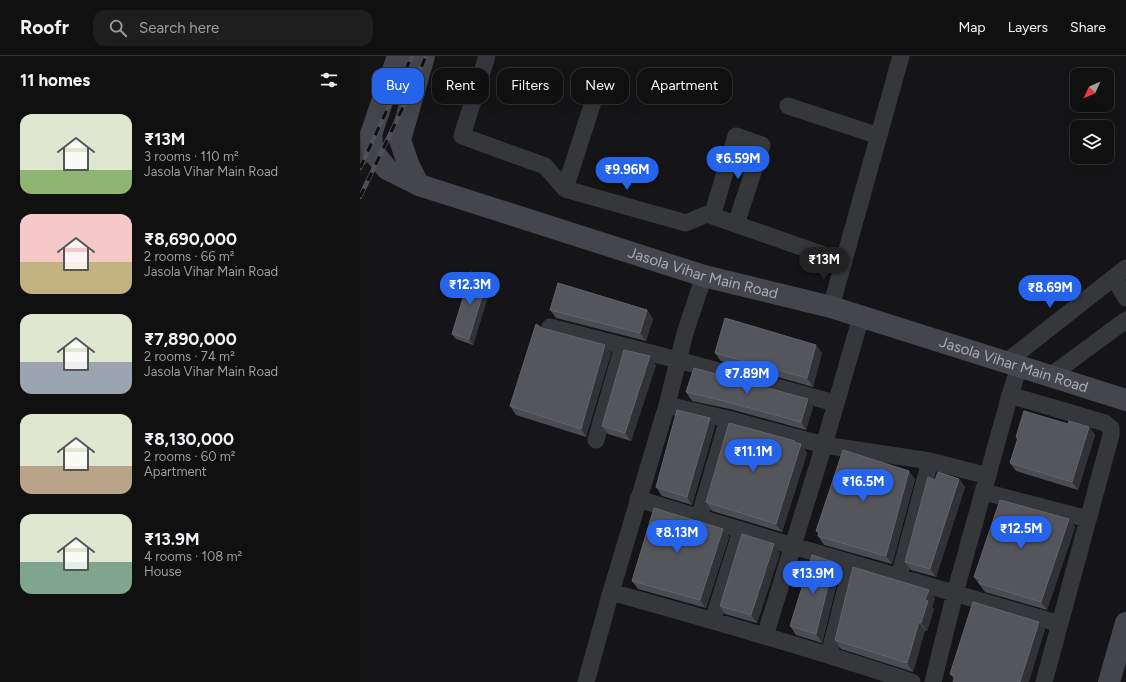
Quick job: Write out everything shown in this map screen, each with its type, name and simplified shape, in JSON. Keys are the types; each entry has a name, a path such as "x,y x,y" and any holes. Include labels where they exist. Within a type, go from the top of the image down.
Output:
{"street":[{"name":"Jasola Vihar Main Road","path":"398,56 371,134 373,152 387,169 419,185 704,276 832,307 1126,400"},
{"path":"419,185 409,166 400,140 424,56"},
{"path":"487,56 462,136 545,166 565,189 686,224 707,214 844,262"},
{"path":"832,307 901,56"},
{"path":"565,189 592,104"},
{"path":"788,106 879,136"},
{"path":"360,158 371,134 400,140"},
{"path":"712,216 736,136 762,145 736,224"},
{"path":"933,682 955,593 1010,395 1012,365 1120,273 1126,298"},
{"path":"586,682 610,592 667,405 685,333 704,276"},
{"path":"765,636 824,445 861,317"},
{"path":"1050,376 1126,320"},
{"path":"550,327 835,403"},
{"path":"596,440 623,346"},
{"path":"1010,395 1105,423 1111,428 1111,435 1044,682"},
{"path":"667,405 728,419 824,445 930,461 986,484 1088,519"},
{"path":"699,518 728,419"},
{"path":"899,577 930,461"},
{"path":"638,499 852,564 1060,624"},
{"path":"713,620 742,531"},
{"path":"829,655 852,564"},
{"path":"610,592 713,620 912,682"},
{"path":"1109,682 1126,623"}],"building":[{"path":"471,272 488,277 469,339 452,334"},
{"path":"558,283 647,310 640,333 550,310"},
{"path":"725,318 816,345 807,378 715,353"},
{"path":"536,324 542,328 605,345 581,429 510,406"},
{"path":"624,350 650,356 625,433 602,426"},
{"path":"694,368 808,399 801,422 686,392"},
{"path":"677,410 710,418 687,497 656,487"},
{"path":"1024,411 1068,424 1069,421 1089,427 1072,482 1010,463 1018,438 1016,437"},
{"path":"729,423 801,444 776,524 706,502"},
{"path":"843,450 909,471 886,556 818,536 819,532 816,531"},
{"path":"938,472 959,479 930,569 905,562 928,477 935,480"},
{"path":"1000,500 1069,519 1041,602 979,583 981,579 974,577"},
{"path":"654,508 723,529 700,600 632,581"},
{"path":"742,534 774,544 751,615 720,606"},
{"path":"812,555 834,562 816,634 790,626"},
{"path":"853,567 929,590 925,600 928,601 921,623 919,622 907,663 835,640"},
{"path":"973,602 1039,622 1020,682 953,682 955,675 950,674"}],"railway":[{"path":"360,168 412,56"},
{"path":"360,197 426,56"}]}
